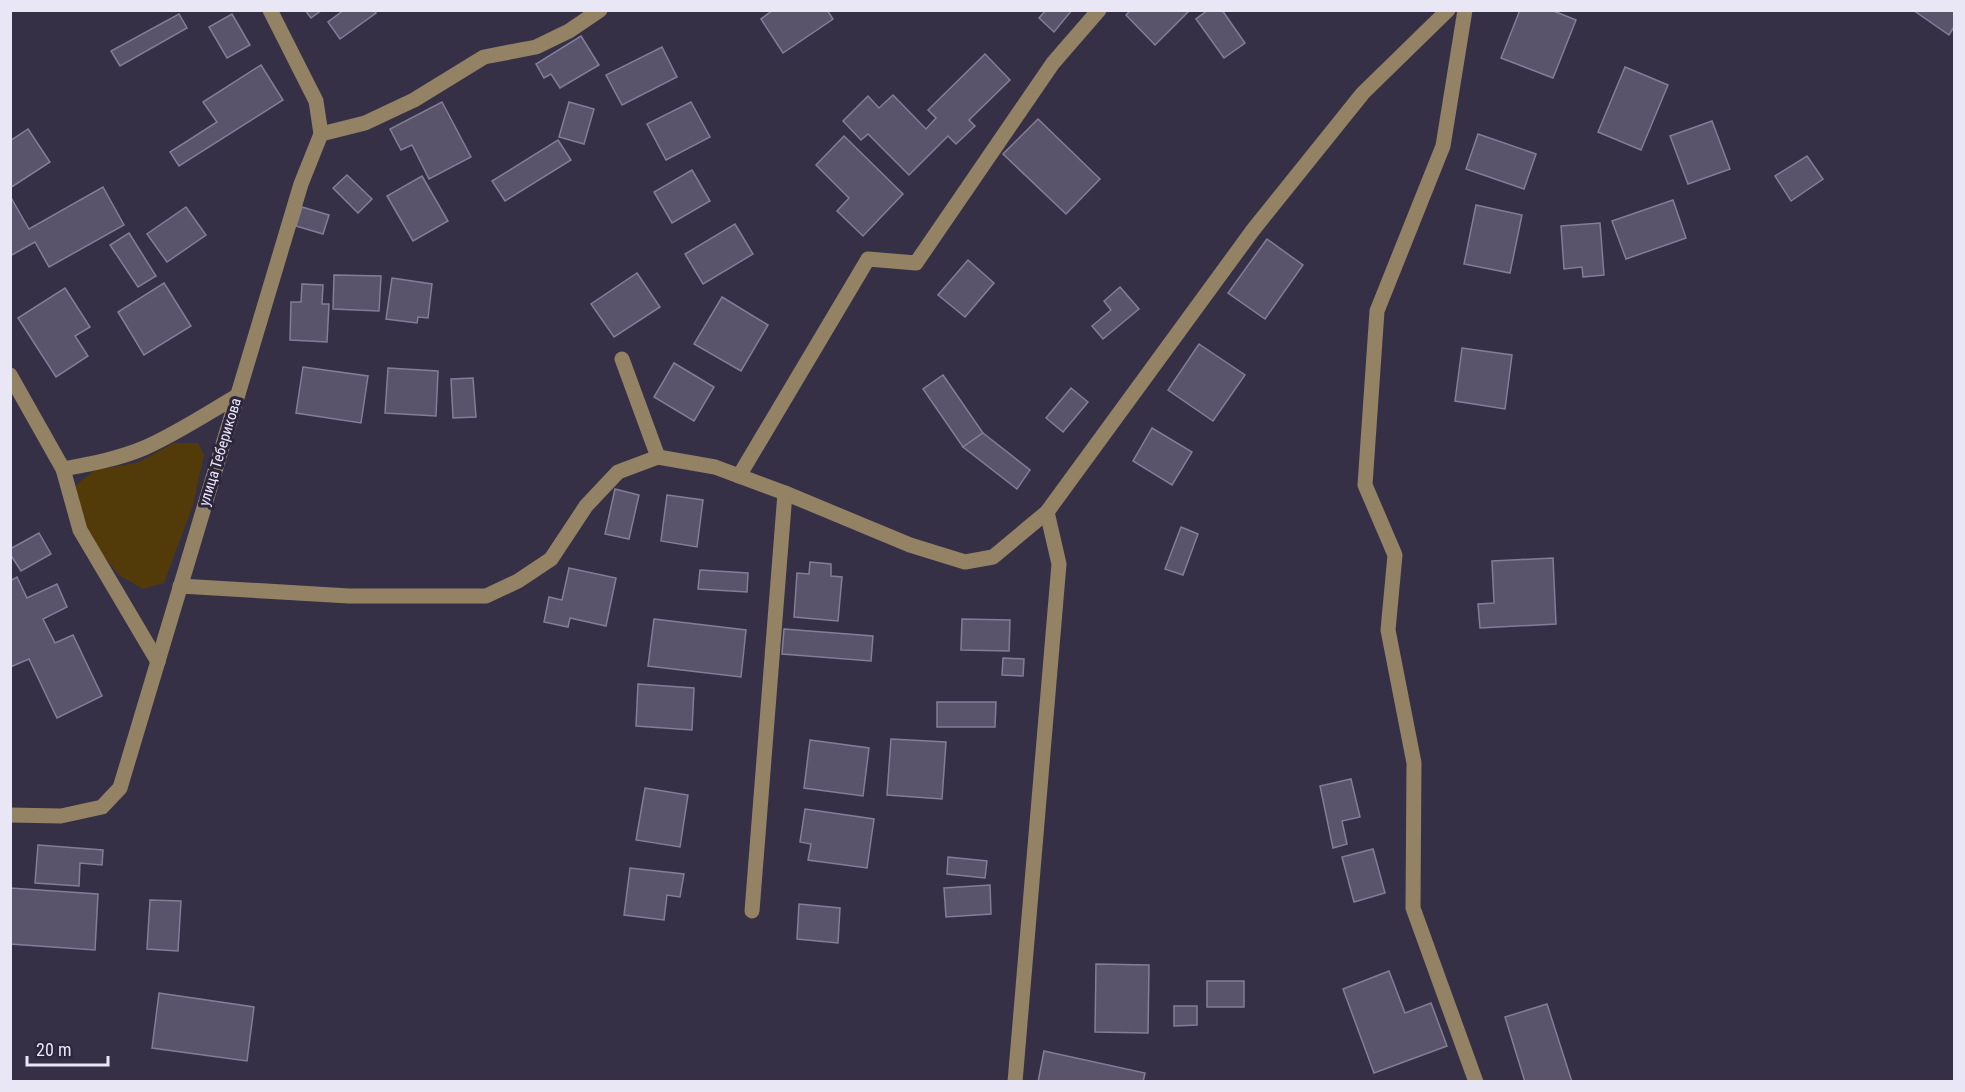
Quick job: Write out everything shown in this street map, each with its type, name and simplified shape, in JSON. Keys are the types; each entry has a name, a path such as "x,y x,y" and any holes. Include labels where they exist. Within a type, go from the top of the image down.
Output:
{"street":[{"path":"270,10 316,101 321,134 365,123 414,100 484,57 536,47 569,31 600,10"},
{"path":"739,476 868,259 916,263 1053,63 1099,10"},
{"path":"180,586 349,596 486,596 518,581 551,559 586,506 618,472 658,457 715,467 785,493 910,545 965,562 993,557 1047,512 1253,230 1363,93 1448,10"},
{"path":"1465,10 1443,146 1377,311 1365,485 1395,555 1388,630 1414,763 1413,908 1476,1082"},
{"name":"улица Теберикова","path":"10,815 61,816 102,807 120,788 301,184 321,134"},
{"path":"622,360 658,457"},
{"path":"10,375 63,469 80,530 158,662"},
{"path":"63,469 102,461 142,448 180,430 237,396"},
{"path":"752,911 785,493"},
{"path":"1016,1082 1059,564 1047,512"}],"shaded area":[{"path":"174,443 198,443 204,455 193,505 164,583 143,589 120,576 98,549 80,515 76,485 95,470 137,463"}],"building":[{"path":"305,10 322,10 311,18"},
{"path":"344,10 374,10 376,13 340,39 328,22"},
{"path":"773,10 827,10 833,19 783,53 761,19"},
{"path":"1046,10 1072,10 1054,32 1039,18"},
{"path":"1131,10 1190,10 1155,45 1126,15"},
{"path":"1208,10 1222,10 1245,43 1224,58 1196,19"},
{"path":"1520,10 1551,10 1576,20 1553,78 1501,58"},
{"path":"1913,10 1954,10 1954,27 1949,35"},
{"path":"179,14 187,28 120,66 111,51"},
{"path":"232,14 250,45 227,58 209,27"},
{"path":"581,36 599,65 560,88 551,74 544,78 536,64"},
{"path":"662,47 677,77 622,105 606,75"},
{"path":"985,54 1010,80 969,120 975,126 956,144 948,136 909,175 868,134 861,140 843,121 868,96 879,108 893,95 926,129 936,118 928,110"},
{"path":"261,65 283,100 179,166 170,152 217,122 203,102"},
{"path":"1625,67 1668,85 1641,150 1598,132"},
{"path":"442,102 471,157 429,179 412,145 401,150 390,129"},
{"path":"569,102 594,109 584,144 559,137"},
{"path":"691,102 710,137 666,160 647,124"},
{"path":"1038,119 1100,179 1066,214 1003,154"},
{"path":"1712,121 1730,169 1688,184 1670,136"},
{"path":"28,129 50,162 10,188 10,141"},
{"path":"1478,134 1536,154 1524,189 1466,169"},
{"path":"844,136 903,194 863,236 837,211 849,198 816,165"},
{"path":"558,140 571,160 505,201 492,181"},
{"path":"1807,156 1823,179 1791,201 1775,176"},
{"path":"692,170 710,201 672,223 654,192"},
{"path":"347,175 372,199 358,213 333,188"},
{"path":"422,176 448,221 413,241 387,196"},
{"path":"103,187 124,225 49,267 35,242 10,256 10,196 29,229"},
{"path":"1673,200 1686,238 1626,259 1612,221"},
{"path":"1476,205 1522,215 1510,273 1464,264"},
{"path":"186,207 206,235 167,262 147,234"},
{"path":"302,207 329,215 323,234 296,226"},
{"path":"1600,223 1604,275 1583,277 1582,267 1564,269 1561,226"},
{"path":"735,224 753,254 703,284 685,254"},
{"path":"129,233 156,276 138,287 110,245"},
{"path":"1267,239 1303,265 1265,319 1228,293"},
{"path":"968,260 994,283 965,317 938,295"},
{"path":"637,273 660,307 614,337 591,304"},
{"path":"334,275 381,276 379,311 333,309"},
{"path":"392,278 432,284 428,318 418,317 417,323 386,319"},
{"path":"164,283 191,326 144,355 118,312"},
{"path":"302,284 323,285 322,304 329,304 327,342 290,340 291,302 301,302"},
{"path":"1120,287 1139,309 1103,339 1092,326 1111,310 1104,301"},
{"path":"65,288 90,327 75,336 88,356 56,377 18,318"},
{"path":"722,297 768,325 741,371 694,344"},
{"path":"1199,344 1245,375 1213,421 1168,390"},
{"path":"1462,348 1512,355 1505,409 1455,401"},
{"path":"674,363 714,387 694,421 654,397"},
{"path":"303,367 368,376 361,423 296,413"},
{"path":"388,368 438,371 436,416 385,413"},
{"path":"943,375 983,433 963,447 923,389"},
{"path":"473,378 476,417 453,418 451,379"},
{"path":"1071,388 1088,402 1063,432 1046,418"},
{"path":"1152,428 1192,452 1172,485 1133,461"},
{"path":"983,433 1030,470 1017,489 963,447"},
{"path":"615,489 639,495 629,539 605,534"},
{"path":"667,495 703,500 697,547 661,541"},
{"path":"1181,527 1198,534 1183,575 1165,569"},
{"path":"39,533 51,554 21,571 10,554 10,549"},
{"path":"1553,558 1556,624 1480,628 1478,604 1494,603 1492,561"},
{"path":"810,562 831,564 831,576 842,577 838,621 794,617 797,573 809,574"},
{"path":"569,568 616,578 606,626 570,618 568,627 544,622 549,597 562,600"},
{"path":"700,570 748,573 747,592 698,589"},
{"path":"17,577 27,598 57,584 67,607 43,619 55,643 73,635 102,696 57,718 29,659 10,667 10,581"},
{"path":"654,619 746,630 741,677 648,666"},
{"path":"962,619 1010,620 1009,651 961,650"},
{"path":"784,629 873,636 871,661 782,654"},
{"path":"1003,658 1024,659 1023,676 1002,675"},
{"path":"638,684 694,688 692,730 636,726"},
{"path":"937,702 996,702 995,727 937,727"},
{"path":"891,739 946,742 942,799 887,795"},
{"path":"810,740 869,748 863,796 804,788"},
{"path":"1351,779 1360,817 1342,821 1347,844 1333,848 1320,786"},
{"path":"645,788 688,795 680,847 636,840"},
{"path":"805,809 874,819 867,868 808,860 811,844 800,842"},
{"path":"38,845 103,850 102,865 80,863 79,886 35,883"},
{"path":"1373,849 1385,893 1354,902 1342,857"},
{"path":"948,857 987,861 985,878 947,874"},
{"path":"630,868 684,874 680,897 667,895 664,920 624,915"},
{"path":"990,885 991,914 946,917 944,888"},
{"path":"10,888 98,894 95,950 10,944"},
{"path":"150,900 181,901 178,951 147,949"},
{"path":"799,904 840,908 838,943 797,939"},
{"path":"1096,964 1149,965 1148,1033 1095,1032"},
{"path":"1389,971 1405,1013 1431,1003 1447,1046 1374,1073 1343,989"},
{"path":"1207,981 1244,981 1244,1007 1207,1007"},
{"path":"159,993 254,1007 247,1061 152,1048"},
{"path":"1547,1004 1572,1082 1525,1082 1505,1017"},
{"path":"1174,1006 1197,1006 1197,1025 1174,1026"},
{"path":"1044,1051 1145,1073 1143,1082 1038,1082"}]}
